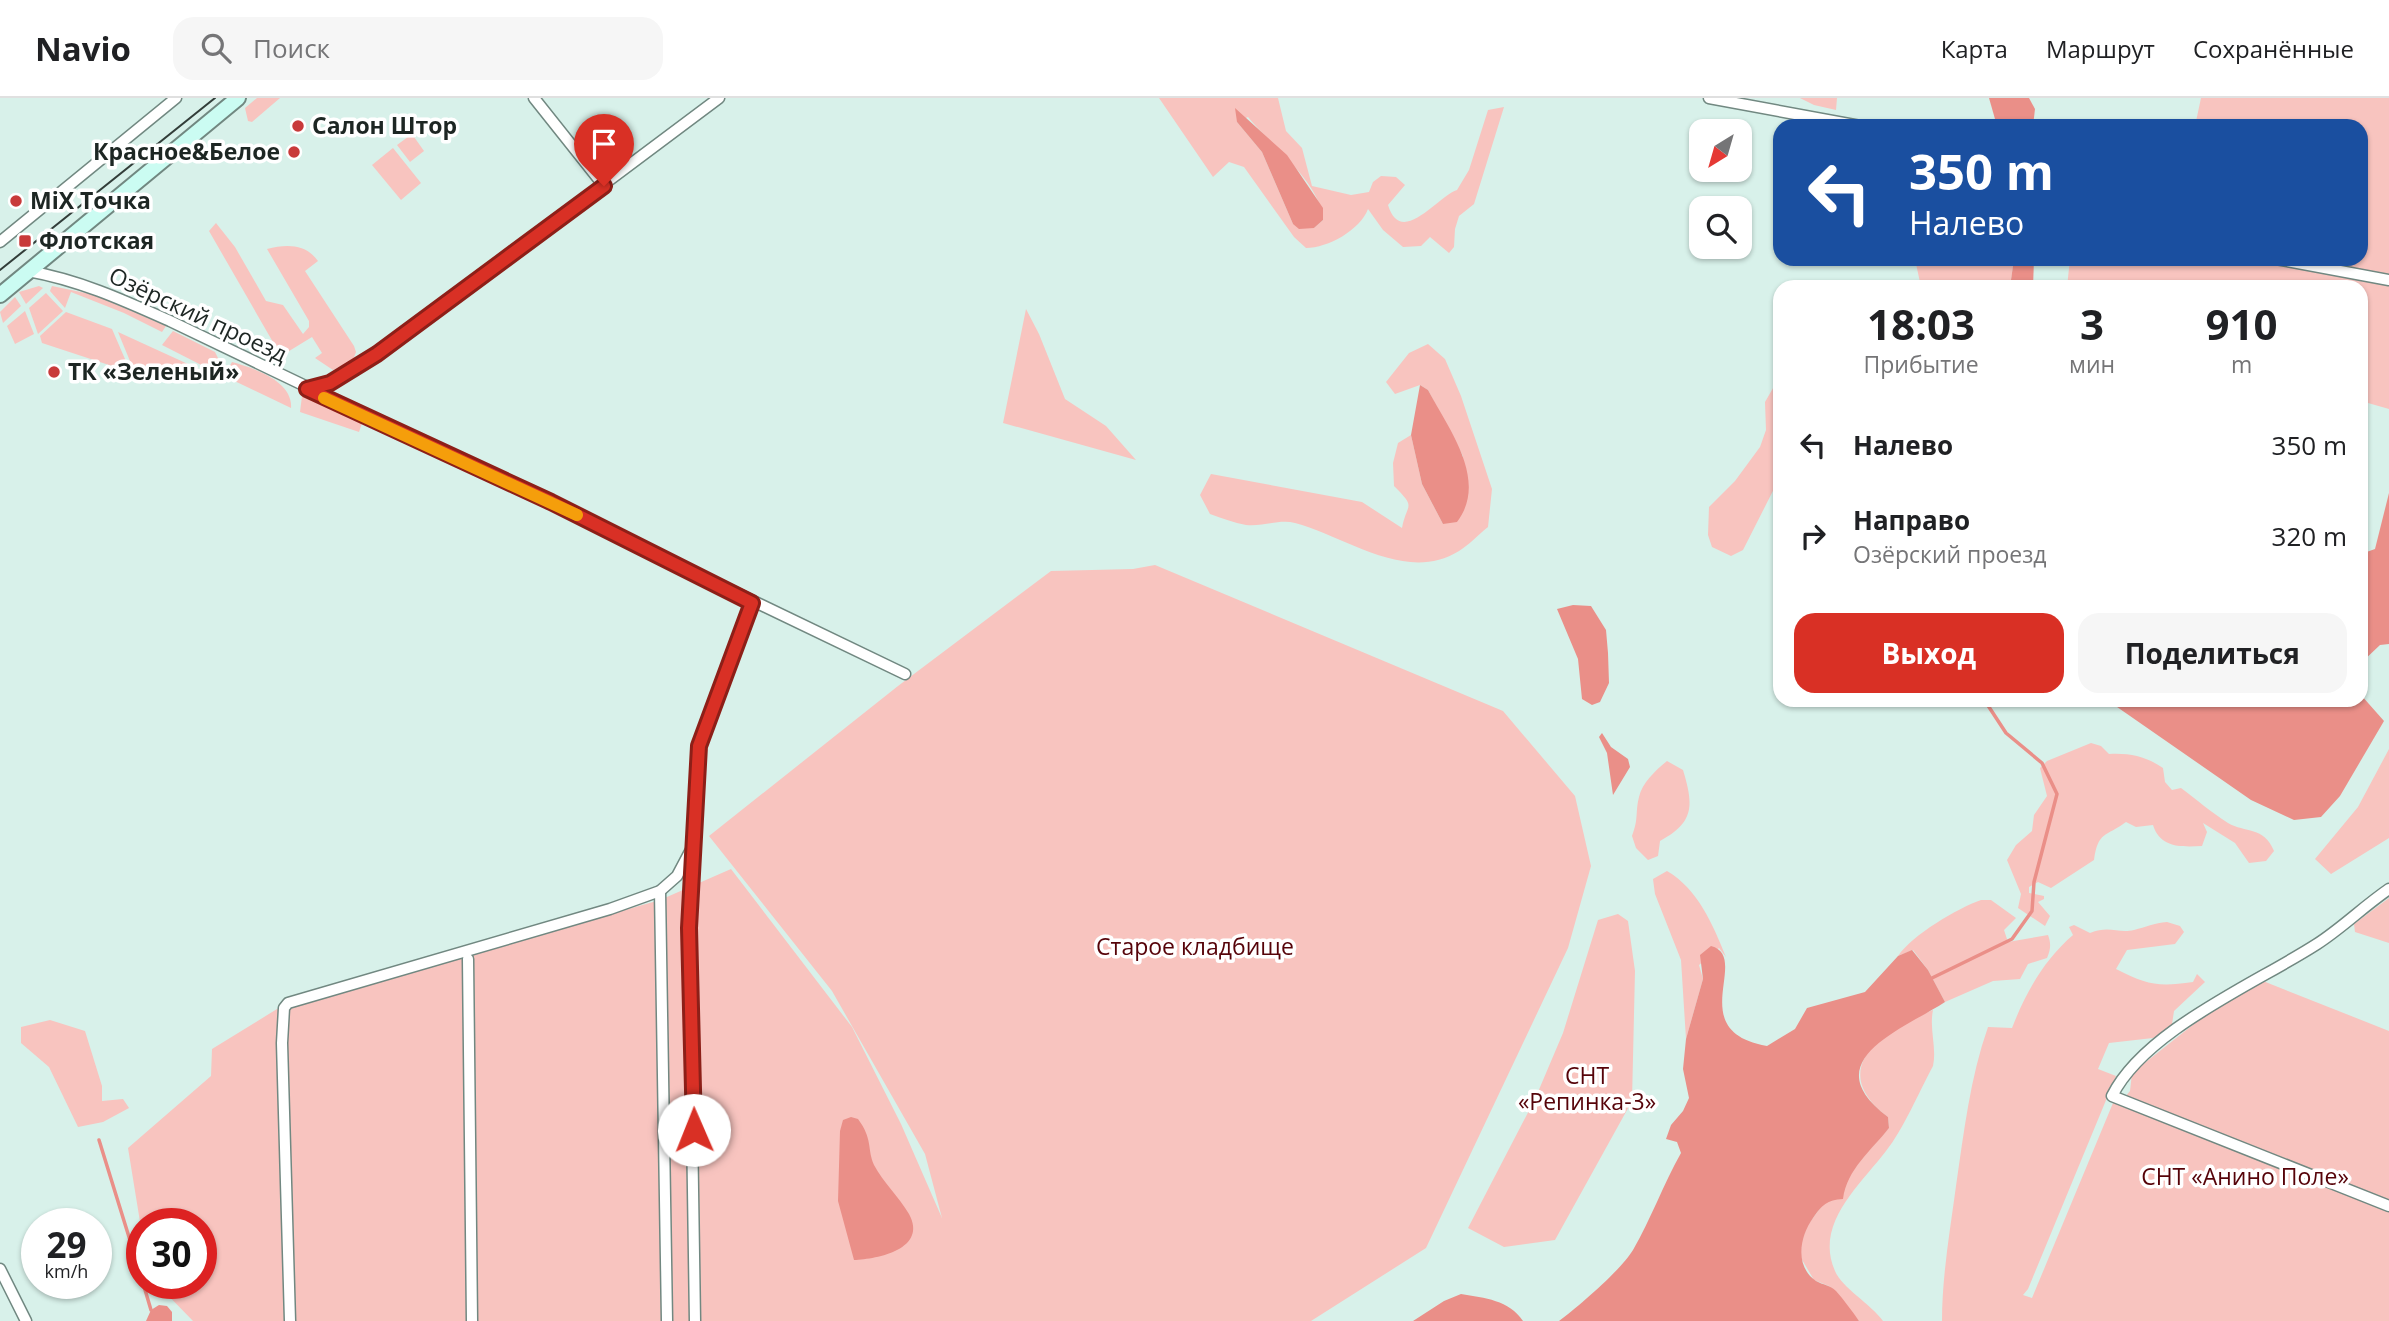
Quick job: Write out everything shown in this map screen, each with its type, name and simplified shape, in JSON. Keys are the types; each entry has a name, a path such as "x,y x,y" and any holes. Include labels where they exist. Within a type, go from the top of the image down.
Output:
{"main road":[{"path":"0,295 238,98"}],"street":[{"path":"0,242 176,98"},
{"path":"534,98 604,186"},
{"path":"307,389 330,383 377,354 719,98"},
{"path":"1709,98 1822,119"},
{"path":"2314,266 2389,280"},
{"name":"Озёрский проезд","path":"27,271 61,277 99,289 551,502 752,603 905,674"},
{"path":"695,1321 689,928 699,746 752,603"},
{"path":"290,1321 282,1042 284,1008 288,1003 503,943 660,891 677,876 694,844"},
{"path":"2389,889 2319,943 2207,1009 2138,1058 2122,1076 2112,1096 2389,1206"},
{"path":"660,891 667,1321"},
{"path":"468,960 472,1321"},
{"path":"0,1269 26,1321"}],"green space":[{"path":"257,98 280,98 252,122 248,121 245,108"},
{"path":"1159,98 1278,98 1286,131 1302,148 1312,186 1351,195 1369,192 1373,182 1381,176 1396,177 1405,185 1388,205 1394,217 1402,222 1420,216 1457,190 1469,170 1488,110 1504,107 1474,204 1459,216 1454,247 1449,253 1430,237 1421,246 1403,247 1383,230 1368,209 1351,231 1324,245 1306,248 1294,237 1244,167 1229,162 1213,177","holes":["1248,117 1314,192 1323,220 1314,228 1293,224 1262,152 1237,122"]},
{"path":"1800,98 1837,98 1836,110 1814,105"},
{"path":"2201,98 2389,98 2389,409 2368,403 2368,280 2068,280 2069,266 2368,266 2368,119 2196,119"},
{"path":"412,134 424,151 410,162 397,145"},
{"path":"393,148 421,183 401,200 372,165"},
{"path":"216,223 235,247 266,301 283,305 303,334 309,327 309,321 267,249 296,247 313,255 318,261 305,271 354,346 356,352 353,360 333,370 315,358 322,353 312,337 281,356 209,231"},
{"path":"1916,266 2013,266 2011,280 1920,280"},
{"path":"39,286 43,288 26,304 19,292"},
{"path":"52,286 95,295 166,326 162,332 124,313 71,292 65,308 50,291"},
{"path":"46,293 63,311 38,334 29,308"},
{"path":"15,297 21,306 3,323 0,312"},
{"path":"1026,309 1065,399 1106,426 1136,460 1003,423"},
{"path":"25,311 34,334 15,344 7,326"},
{"path":"66,312 112,329 128,366 112,366 42,343 40,336"},
{"path":"173,331 215,352 219,360 215,372 162,345"},
{"path":"118,332 201,370 132,366"},
{"path":"1428,344 1445,359 1461,396 1492,489 1488,527 1466,546 1439,560 1397,560 1295,523 1246,525 1210,514 1200,495 1211,474 1362,502 1402,528 1408,503 1394,486 1393,463 1398,443 1411,435 1422,484 1443,524 1463,456 1428,390 1420,385 1395,394 1386,382 1409,353"},
{"path":"232,362 261,372 279,383 286,390 291,408 224,376"},
{"path":"1773,388 1773,491 1743,550 1731,556 1712,547 1708,535 1709,507 1735,481 1760,447 1766,430 1765,402"},
{"path":"302,396 316,398 358,418 362,423 359,432 300,412"},
{"name":"Старое кладбище","path":"1155,565 1503,711 1575,796 1591,866 1568,948 1426,1248 1311,1321 193,1321 172,1299 217,1299 217,1208 138,1208 128,1148 211,1076 212,1049 277,1009 660,900 731,869 852,1027 901,1124 942,1218 925,1154 832,991 709,836 898,686 1051,571 1133,569"},
{"path":"2091,743 2101,746 2109,754 2137,756 2163,768 2165,782 2172,790 2181,788 2228,823 2260,834 2274,851 2266,861 2249,863 2235,843 2203,823 2207,832 2202,846 2186,846 2166,842 2156,833 2153,825 2136,827 2126,822 2101,839 2094,860 2051,888 2038,882 2029,887 2029,893 2044,896 2044,899 2038,902 2050,916 2045,926 2018,908 2021,894 2007,860 2016,845 2032,831 2034,815 2047,796 2040,768 2047,761"},
{"path":"2389,749 2389,838 2331,874 2315,859 2358,807"},
{"path":"1667,761 1683,770 1690,804 1685,820 1660,841 1658,856 1648,860 1636,848 1632,836 1638,803 1646,782"},
{"path":"1667,871 1696,898 1710,920 1726,957 1719,948 1699,965 1703,979 1686,1039 1681,960 1655,894 1653,879"},
{"path":"2389,898 2389,943 2355,932 2354,924"},
{"path":"1981,900 1991,900 2016,918 2004,930 2008,942 2048,935 2050,946 2047,958 2028,964 2020,979 1993,981 1945,1002 1928,970 1913,950 1898,956 1936,923"},
{"name":"СНТ «Репинка-3»","path":"1618,914 1628,921 1635,971 1632,1101 1555,1240 1504,1247 1468,1228 1535,1099 1563,1033 1598,920"},
{"name":"СНТ «Анино Поле»","path":"2167,922 2180,926 2184,932 2175,944 2127,950 2116,969 2153,983 2193,982 2197,974 2205,982 2174,1011 2171,1031 2153,1038 2109,1043 2098,1069 2116,1076 2028,1289 2023,1295 2032,1298 2113,1103 2120,1103 2130,1091 2132,1073 2204,1016 2263,981 2389,1031 2389,1321 1942,1321 1943,1287 1965,1125 1972,1085 1988,1027 2012,1028 2037,977 2053,955 2073,935 2069,927 2074,925 2090,933 2103,930 2128,931"},
{"path":"1933,1010 1933,1066 1905,1122 1843,1206 1830,1237 1830,1254 1835,1271 1850,1290 1883,1321 1859,1321 1829,1286 1814,1280 1801,1258 1801,1244 1807,1226 1824,1203 1844,1186 1855,1166 1889,1128 1888,1117 1870,1099 1861,1083 1861,1067 1868,1053 1896,1028"},
{"path":"50,1020 85,1031 102,1086 102,1101 123,1099 129,1108 103,1122 78,1127 49,1067 21,1043 21,1027"}],"shaded area":[{"path":"1989,98 2029,98 2035,109 2034,119 1995,119"},
{"path":"1235,108 1287,155 1323,208 1323,220 1314,228 1299,229 1293,224 1262,152 1237,122"},
{"path":"2013,266 2034,266 2033,280 2011,280"},
{"path":"1420,385 1428,390 1454,437 1467,472 1469,489 1466,506 1457,522 1443,524 1422,484 1411,435"},
{"path":"2389,493 2389,644 2380,645 2368,656 2368,552 2375,549"},
{"path":"1573,605 1591,606 1606,630 1609,683 1600,702 1592,705 1582,699 1578,659 1557,609"},
{"path":"2368,703 2384,721 2340,796 2321,817 2294,820 2251,800 2117,707 2368,707"},
{"path":"1602,733 1611,747 1628,759 1630,767 1613,795 1607,753 1599,737"},
{"path":"1711,946 1722,953 1725,964 1722,994 1723,1011 1728,1026 1742,1038 1767,1046 1795,1029 1807,1008 1865,992 1898,956 1912,950 1928,970 1945,1002 1888,1036 1872,1049 1862,1063 1859,1079 1867,1097 1888,1117 1889,1128 1849,1178 1843,1199 1829,1202 1819,1210 1808,1225 1802,1242 1802,1259 1809,1275 1836,1291 1859,1321 1559,1321 1599,1288 1633,1250 1681,1153 1677,1142 1666,1139 1671,1125 1683,1111 1689,1098 1683,1069 1686,1039 1703,979 1700,955"},
{"path":"851,1117 858,1119 863,1126 874,1165 909,1214 913,1226 912,1236 898,1250 854,1260 838,1201 840,1131 843,1120"},
{"path":"1461,1294 1504,1304 1523,1321 1413,1321 1444,1301"},
{"path":"159,1305 167,1306 172,1312 172,1321 146,1321 151,1310"}],"waterway":[{"path":"1932,978 2012,939 2032,911 2034,882 2057,794 2042,763 2006,733 1989,707"},
{"path":"99,1140 126,1227"},
{"path":"148,1299 151,1310"}],"tram line":[{"path":"0,270 215,98"}],"slow traffic":[{"path":"324,398 577,515"}],"place":[{"name":"Салон Штор","path":"298,126"},
{"name":"Красное&Белое","path":"294,152"},
{"name":"MiX Точка","path":"16,201"},
{"name":"Флотская","path":"25,241"},
{"name":"ТК «Зеленый»","path":"54,372"}],"route":[{"path":"604,186 377,354 330,383 307,389 551,502 752,603 711,720 699,746 697,760 697,816 689,928 694,1130"}]}
